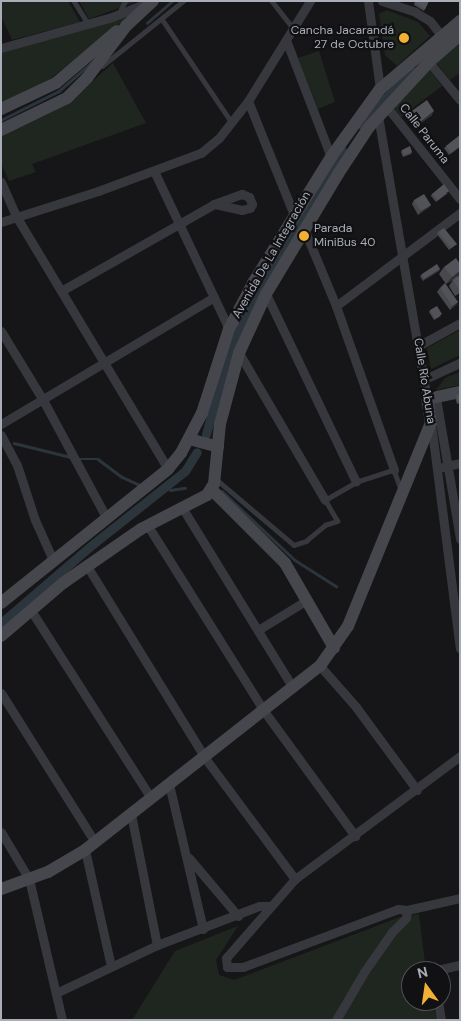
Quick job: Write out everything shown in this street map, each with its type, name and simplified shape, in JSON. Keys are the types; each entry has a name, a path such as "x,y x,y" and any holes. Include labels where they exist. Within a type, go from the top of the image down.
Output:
{"main road":[{"path":"1,130 67,98 88,78 126,26 152,1"},
{"name":"Avenida De La Integración","path":"1,603 168,469 189,439 202,413 229,330 294,215 331,157 380,89 440,34 460,21"},
{"path":"1,109 56,83 102,42 126,26"},
{"name":"Avenida De La Integración","path":"213,483 220,424 238,353 266,294 304,229 382,112 429,62 460,34"},
{"path":"432,398 460,392"},
{"name":"Calle Río Abuna","path":"431,423 432,398"},
{"path":"1,890 30,879 84,850 320,666 348,626 431,423"},
{"path":"189,439 218,447"},
{"path":"1,636 88,566 148,526 183,509 213,483 274,549 307,600 334,648"}],"street":[{"path":"1,48 119,14 152,1"},
{"path":"1,222 154,171 201,153 219,138 230,120 248,101 310,1"},
{"path":"368,1 380,89"},
{"path":"382,1 415,12 430,21 440,34"},
{"path":"286,40 331,157"},
{"path":"429,62 460,100"},
{"path":"248,101 294,215"},
{"name":"Calle Paruma","path":"382,112 460,199"},
{"name":"Calle Río Abuna","path":"382,112 418,346 425,379 432,398"},
{"path":"154,171 181,224 229,330"},
{"path":"1,182 16,216 168,469"},
{"path":"61,292 214,204"},
{"path":"336,306 460,213"},
{"path":"304,229 336,306 394,470"},
{"path":"266,294 356,482"},
{"path":"1,424 105,364 214,297"},
{"path":"418,346 460,323"},
{"path":"1,331 43,400 107,519"},
{"path":"238,353 325,500"},
{"path":"425,379 460,363"},
{"path":"432,398 443,467 459,537 448,540"},
{"name":"Calle Río Abuna","path":"431,423 443,467 448,540 460,648"},
{"path":"1,435 17,465 35,520 53,560"},
{"path":"443,467 460,464"},
{"path":"183,509 293,688"},
{"path":"148,526 264,711 355,836"},
{"path":"88,566 204,758 295,879"},
{"path":"258,630 307,600"},
{"path":"32,612 151,798"},
{"path":"320,666 356,708 417,790"},
{"path":"1,693 95,842"},
{"path":"460,756 417,790 295,879 269,906 226,958 227,967 243,967 398,909 407,910 460,898"},
{"path":"169,784 203,929"},
{"path":"131,814 157,945"},
{"path":"1,832 30,879 62,1020"},
{"path":"84,850 111,966"},
{"path":"187,856 238,916"},
{"path":"56,993 157,945 238,916 259,906 269,906"},
{"path":"336,1020 364,972 392,932 406,918 407,910"}],"lane":[{"path":"74,1 88,23"},
{"path":"119,14 125,1"},
{"path":"88,78 183,1"},
{"path":"272,1 294,29"},
{"path":"162,19 230,120"},
{"path":"213,483 294,545 306,541 325,525 337,521 325,500 356,482 394,470 402,490"}],"shaded area":[{"path":"5,1 68,1 80,22 12,40 1,16 1,2"},
{"path":"79,1 138,1 89,19"},
{"path":"387,10 418,22 430,36 397,66 385,55 379,14"},
{"path":"134,12 50,79 1,103 1,52"},
{"path":"460,42 460,73 450,80 436,62"},
{"path":"319,51 335,102 318,109 298,58"},
{"path":"113,63 146,123 32,164 36,172 9,181 1,163 1,137 66,105"},
{"path":"429,69 442,86 401,117 393,106"},
{"path":"460,330 460,355 431,369 427,348"},
{"path":"460,372 460,385 436,390 445,378"},
{"path":"419,914 425,961 401,961 401,1011 435,1011 437,1020 132,1020 175,951 238,926 216,960 219,975 234,980 400,917"}],"building":[{"path":"416,1 429,1 425,9 415,3"},
{"path":"427,100 434,111 417,124 409,113"},
{"path":"460,135 460,146 451,153 446,146"},
{"path":"410,146 412,152 404,155 402,150"},
{"path":"444,184 449,191 438,200 432,194"},
{"path":"424,194 431,205 421,211 414,200"},
{"path":"444,228 457,244 451,248 438,232"},
{"path":"456,258 460,264 460,271 452,277 444,267"},
{"path":"437,264 440,269 424,279 422,274"},
{"path":"460,275 460,290 459,290 453,280"},
{"path":"445,283 458,302 452,306 440,288"},
{"path":"437,306 442,314 435,319 430,310"},
{"path":"460,394 460,401 458,402 456,395"}],"waterway":[{"path":"147,23 172,1"},
{"path":"1,120 59,91 92,62"},
{"path":"362,125 411,69"},
{"path":"206,434 225,365 241,326 264,281 342,151"},
{"path":"14,443 71,457"},
{"path":"1,623 93,544 185,471 197,452"},
{"path":"78,459 98,459 122,477 140,485"},
{"path":"170,490 185,488"},
{"path":"222,491 295,560 336,586"}],"place":[{"name":"Cancha Jacarandá 27 de Octubre","path":"404,38"},
{"name":"Parada MiniBus 40","path":"304,236"}]}
